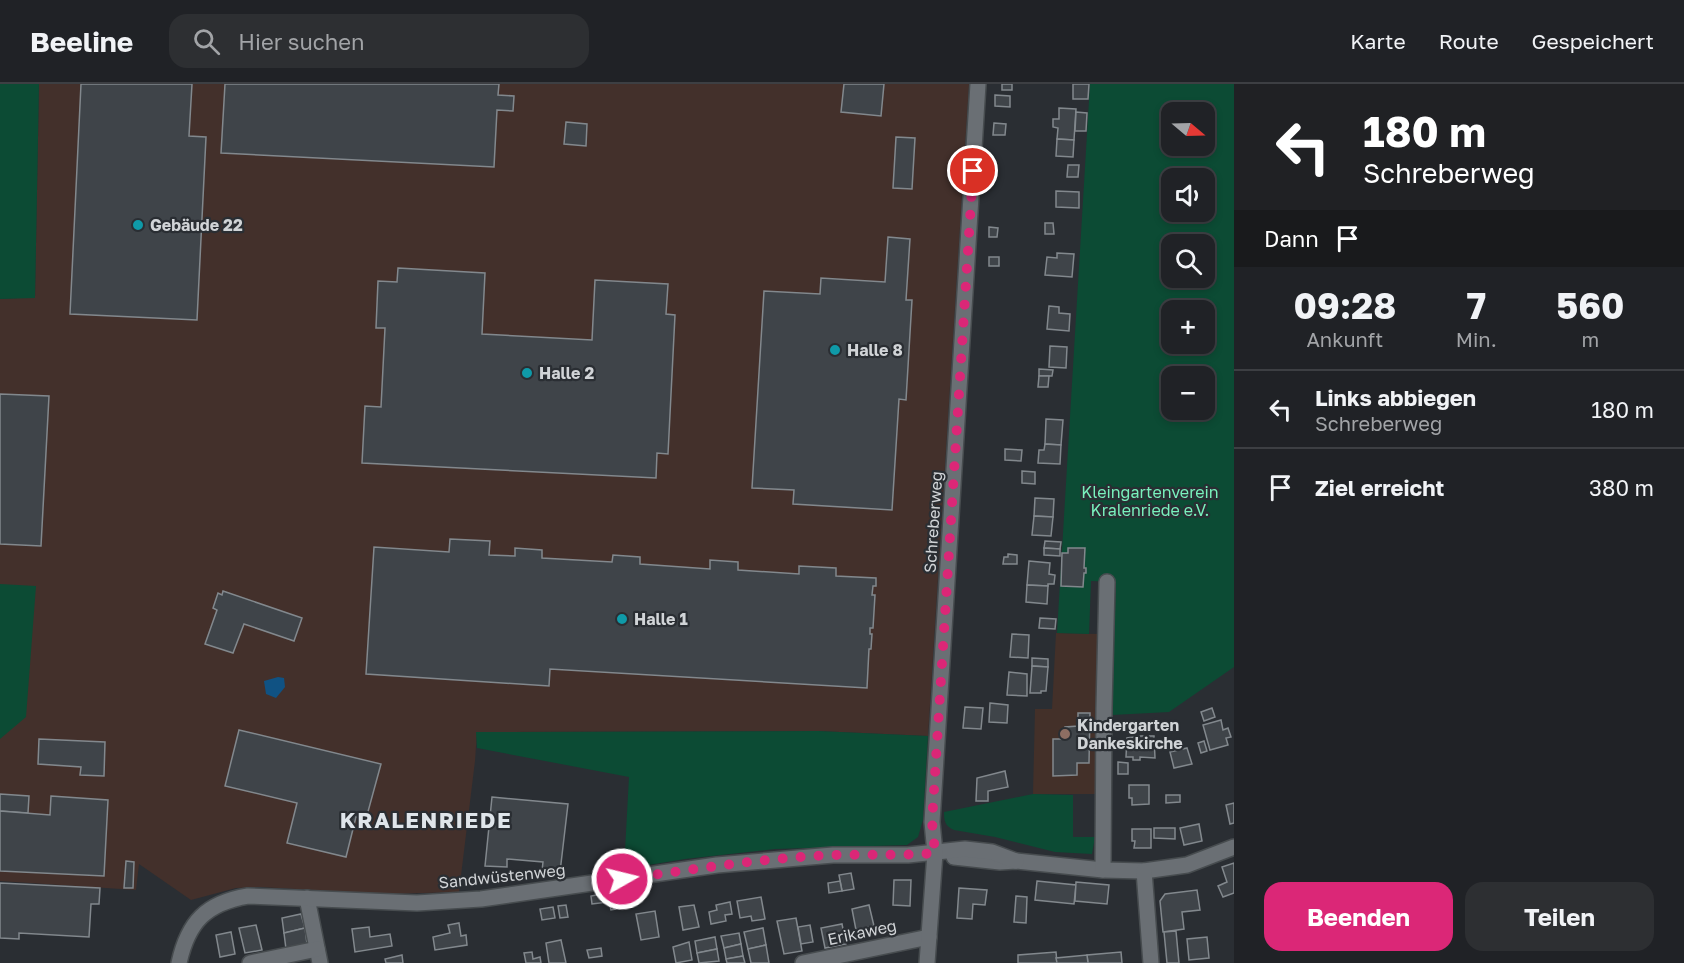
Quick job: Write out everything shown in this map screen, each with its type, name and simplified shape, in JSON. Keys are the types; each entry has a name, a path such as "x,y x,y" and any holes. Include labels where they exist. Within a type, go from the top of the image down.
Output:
{"street":[{"name":"Schreberweg","path":"927,963 935,853 932,822 978,84"},
{"path":"1103,870 1107,582"},
{"name":"Sandwüstenweg","path":"179,963 183,946 193,925 201,916 218,906 248,896 417,903 481,899 717,865 833,855 935,853 977,860 1144,871 1188,865 1234,846"},
{"path":"1144,871 1151,963"},
{"path":"250,963 318,956 307,898"},
{"name":"Erikaweg","path":"803,963 929,937"}],"shaded area":[{"path":"39,84 969,84 928,736 818,731 477,732 459,892 387,894 260,887 236,888 191,900 139,864 136,890 0,881 0,299 35,297"},
{"name":"Kindergarten Dankeskirche","path":"1056,633 1098,634 1096,794 1033,794 1035,709 1052,709"}],"green space":[{"path":"0,84 39,84 35,298 0,299"},
{"name":"Kleingartenverein Kralenriede e.V.","path":"1090,84 1234,84 1234,667 1169,712 1112,715 1116,582 1091,581 1089,634 1057,633"},
{"path":"0,584 36,586 26,717 0,739"},
{"path":"818,731 928,736 923,820 918,837 907,845 775,849 685,859 624,869 629,777 477,748 476,732"},
{"path":"1033,794 1073,795 1073,837 1095,837 1092,854 1055,852 995,837 954,830 945,821 944,812"}],"water":[{"path":"278,677 284,678 285,687 276,698 266,694 264,681"}],"building":[{"name":"Gebäude 22","path":"81,84 192,84 189,136 206,137 197,320 70,314"},
{"path":"225,84 499,84 498,95 514,96 513,111 497,110 494,167 221,153"},
{"path":"844,84 884,84 881,116 841,112"},
{"path":"1002,84 1012,84 1012,90 1002,90"},
{"path":"1073,84 1089,84 1088,99 1073,99"},
{"path":"995,95 1010,96 1010,107 995,106"},
{"path":"1059,108 1076,109 1074,140 1057,139 1058,128 1053,127 1053,119 1059,119"},
{"path":"1076,112 1087,113 1086,131 1075,131"},
{"path":"566,122 587,124 586,146 564,144"},
{"path":"994,123 1006,124 1005,135 993,135"},
{"path":"896,137 915,138 912,189 893,188"},
{"path":"1057,139 1074,140 1073,157 1056,156"},
{"path":"1068,165 1079,165 1078,177 1067,177"},
{"path":"1056,191 1079,192 1079,208 1056,207"},
{"path":"1045,223 1053,223 1054,234 1045,234"},
{"path":"989,227 998,228 997,237 989,237"},
{"name":"Halle 8","path":"888,237 910,239 906,300 912,300 906,400 899,399 892,510 793,504 794,490 752,488 764,291 820,294 821,278 885,282"},
{"path":"1057,253 1074,254 1072,277 1045,275 1047,257 1057,258"},
{"path":"989,257 999,257 999,266 989,266"},
{"name":"Halle 2","path":"398,268 485,273 482,334 592,340 595,280 668,284 666,314 675,315 668,454 657,453 656,478 362,463 365,406 381,407 385,328 376,328 378,281 397,282"},
{"path":"1049,306 1059,307 1059,313 1070,314 1069,331 1047,329"},
{"path":"1050,346 1067,347 1066,368 1049,367"},
{"path":"1039,369 1053,370 1052,376 1039,376"},
{"path":"1039,376 1049,376 1048,387 1038,387"},
{"path":"0,394 49,396 41,546 0,544"},
{"path":"1046,419 1063,420 1061,445 1045,444"},
{"path":"1045,444 1061,445 1060,464 1038,463 1039,450 1044,450"},
{"path":"1005,449 1022,450 1021,461 1005,460"},
{"path":"1022,471 1035,472 1035,484 1022,483"},
{"path":"1035,498 1054,499 1053,517 1034,516"},
{"path":"1034,516 1053,517 1051,536 1032,535"},
{"name":"Halle 1","path":"450,539 490,541 489,555 515,556 515,548 542,550 542,558 612,562 613,555 640,557 640,564 710,569 710,560 738,562 738,570 799,574 799,566 836,568 836,576 876,578 876,586 873,586 872,595 875,595 873,628 870,628 870,634 872,634 867,688 550,669 549,686 366,674 374,547 449,552"},
{"path":"1045,541 1061,542 1060,549 1044,548"},
{"path":"1044,548 1060,549 1060,556 1044,555"},
{"path":"1068,548 1085,548 1086,573 1084,573 1083,587 1061,586 1062,553 1068,553"},
{"path":"1008,554 1017,555 1017,564 1003,564 1004,557 1008,557"},
{"path":"1029,561 1050,563 1049,574 1055,575 1054,584 1027,585"},
{"path":"1027,585 1048,586 1047,604 1026,602"},
{"path":"223,591 302,618 294,641 244,624 233,653 205,644 217,610 213,608 218,593 222,595"},
{"path":"1040,618 1056,619 1055,629 1039,628"},
{"path":"1012,634 1029,635 1028,658 1010,657"},
{"path":"1032,658 1048,659 1048,667 1032,666"},
{"path":"1032,666 1048,667 1046,691 1030,693"},
{"path":"1009,672 1027,674 1027,696 1007,695"},
{"path":"990,703 1008,705 1007,723 989,722"},
{"path":"965,707 983,708 981,729 963,728"},
{"path":"1212,708 1215,717 1204,721 1201,712"},
{"path":"1078,713 1090,713 1089,763 1077,763 1077,775 1053,776 1053,739 1065,739 1065,727 1078,726"},
{"path":"1221,720 1223,730 1228,728 1231,737 1226,738 1228,745 1210,750 1203,725"},
{"path":"239,730 381,764 366,819 356,817 346,857 287,843 297,803 225,786"},
{"path":"1154,736 1155,758 1140,757 1140,760 1133,760 1133,757 1126,757 1127,738"},
{"path":"39,739 105,742 104,776 80,775 81,767 38,764"},
{"path":"1204,741 1207,751 1201,753 1198,743"},
{"path":"1187,748 1192,764 1174,768 1170,752"},
{"path":"1118,762 1128,763 1128,774 1118,774"},
{"path":"1005,771 1008,787 988,791 988,801 976,801 977,778"},
{"path":"1129,785 1149,785 1149,804 1132,805 1132,798 1129,798"},
{"path":"0,794 29,796 28,813 0,811"},
{"path":"1166,795 1180,795 1180,802 1166,803"},
{"path":"51,796 108,800 104,876 0,871 0,811 50,815"},
{"path":"492,797 568,804 560,872 542,871 543,862 507,859 507,867 485,866"},
{"path":"1234,803 1234,823 1230,824 1226,805"},
{"path":"1199,824 1202,841 1184,845 1180,828"},
{"path":"1154,828 1175,828 1175,839 1154,838"},
{"path":"1132,829 1151,829 1151,848 1134,848"},
{"path":"126,861 134,862 133,888 124,888"},
{"path":"1234,863 1234,893 1223,897 1218,886 1227,882 1222,867"},
{"path":"851,873 854,889 842,891 839,875"},
{"path":"894,880 911,880 910,906 893,905"},
{"path":"840,881 842,891 829,893 828,883"},
{"path":"1037,881 1076,885 1074,904 1035,900"},
{"path":"1076,882 1109,885 1107,904 1075,901"},
{"path":"0,883 100,888 99,904 91,904 89,937 19,933 19,939 0,938"},
{"path":"959,888 987,890 985,905 973,904 972,919 957,918"},
{"path":"1197,890 1200,910 1182,912 1184,929 1163,932 1160,901 1165,894"},
{"path":"607,893 608,902 592,904 591,896"},
{"path":"626,895 628,907 611,910 608,898"},
{"path":"1016,896 1027,897 1026,923 1014,922"},
{"path":"761,897 765,919 752,921 751,916 740,918 737,901"},
{"path":"730,902 732,914 725,915 726,921 711,924 709,912 717,910 716,905"},
{"path":"566,905 568,917 560,918 558,906"},
{"path":"694,905 699,927 683,930 679,907"},
{"path":"869,905 874,926 856,930 852,909"},
{"path":"553,907 555,918 542,920 540,909"},
{"path":"655,911 659,937 641,940 636,914"},
{"path":"301,914 305,928 284,933 282,918"},
{"path":"796,918 802,951 784,954 777,921"},
{"path":"459,923 461,936 466,935 467,945 435,950 433,937 450,933 448,925"},
{"path":"842,924 846,944 825,948 821,928"},
{"path":"256,925 262,950 245,953 239,928"},
{"path":"810,925 813,942 801,944 798,927"},
{"path":"369,927 370,937 390,934 392,946 355,952 352,929"},
{"path":"305,928 307,944 286,949 284,933"},
{"path":"763,928 766,945 748,949 744,932"},
{"path":"1176,931 1179,963 1167,963 1164,932"},
{"path":"231,932 235,954 220,957 216,935"},
{"path":"739,933 741,944 724,948 721,936"},
{"path":"715,937 717,949 697,953 695,941"},
{"path":"1207,937 1209,958 1189,960 1187,939"},
{"path":"561,940 566,963 549,963 546,943"},
{"path":"689,942 692,960 676,963 673,947"},
{"path":"741,944 743,956 726,959 724,948"},
{"path":"766,945 769,963 751,963 748,949"},
{"path":"601,948 602,956 589,958 587,950"},
{"path":"717,949 719,961 699,963 697,953"},
{"path":"532,952 533,959 540,957 541,963 526,963 524,953"},
{"path":"1056,952 1057,963 1018,963 1018,955"},
{"path":"1121,952 1122,963 1088,963 1087,955"},
{"path":"402,955 403,963 386,963 385,959"},
{"path":"1087,955 1088,963 1057,963 1056,958"},
{"path":"743,956 745,963 727,963 726,959"}],"place":[{"name":"Gebäude 22","path":"138,225"},
{"name":"Halle 8","path":"835,350"},
{"name":"Halle 2","path":"527,373"},
{"name":"Halle 1","path":"622,619"},
{"name":"Kindergarten Dankeskirche","path":"1065,734"}],"district":[{"name":"KRALENRIEDE","path":"426,819"}],"route":[{"path":"622,879 717,865 833,855 935,853 932,822 973,171"}]}
